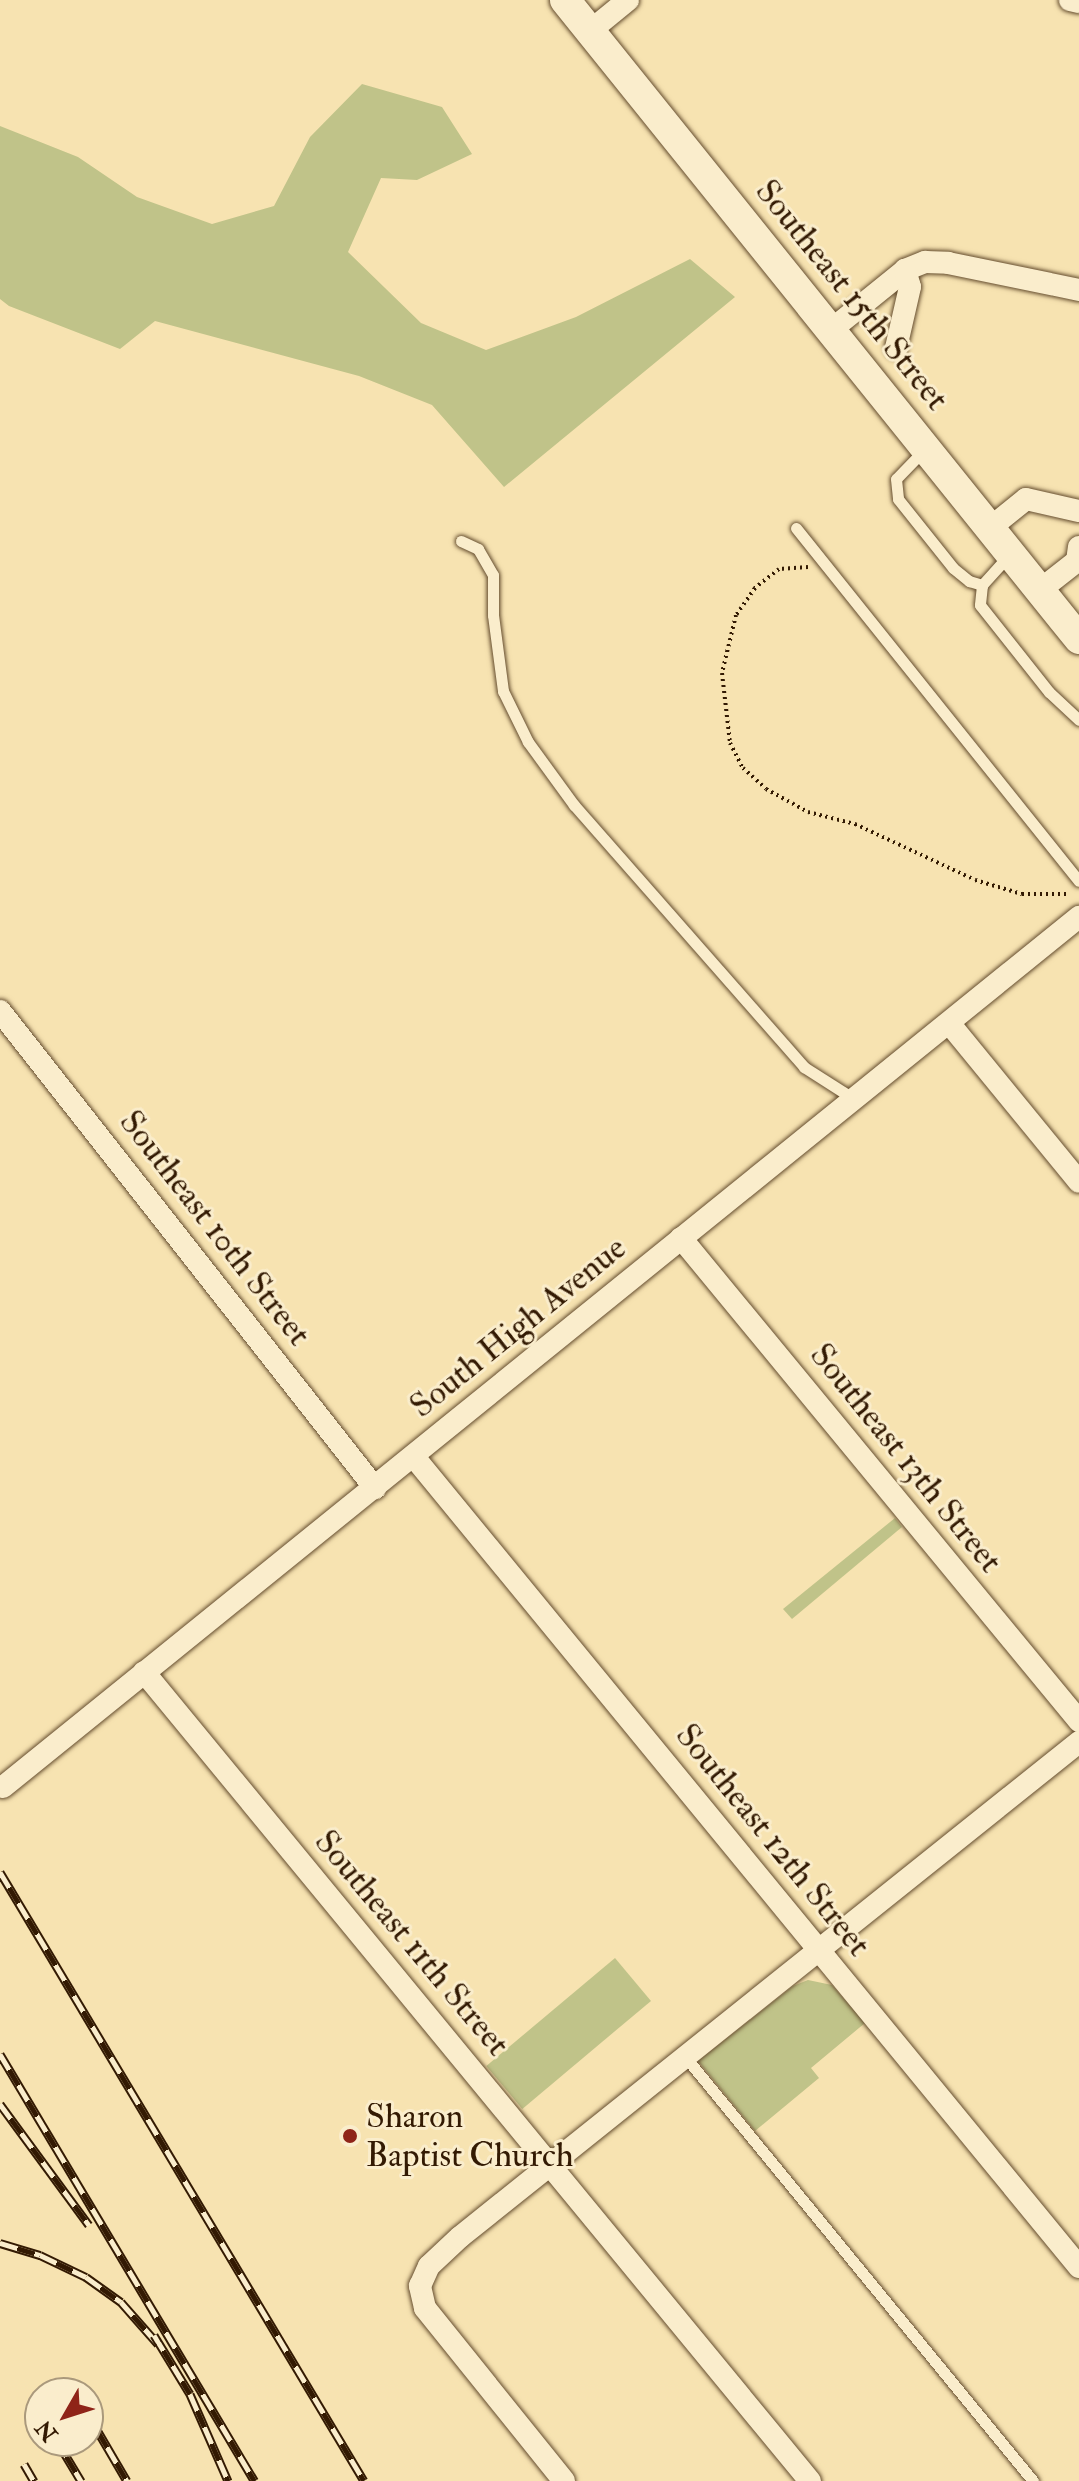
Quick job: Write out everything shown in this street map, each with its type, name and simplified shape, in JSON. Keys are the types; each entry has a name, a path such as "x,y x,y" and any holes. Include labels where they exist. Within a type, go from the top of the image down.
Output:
{"main road":[{"name":"Southeast 15th Street","path":"565,0 1079,639"}],"street":[{"path":"590,31 628,0"},
{"path":"1070,0 1079,2"},
{"path":"831,330 905,270 925,262 948,263 1079,290"},
{"path":"896,348 910,287 905,270"},
{"path":"990,528 1026,499 1079,511"},
{"path":"1040,590 1077,561 1079,547"},
{"name":"South High Avenue","path":"2,1788 1079,917"},
{"name":"Southeast 10th Street","path":"0,1011 375,1488"},
{"path":"949,1023 1079,1182"},
{"name":"Southeast 13th Street","path":"681,1238 1079,1721"},
{"name":"Southeast 12th Street","path":"414,1457 1079,2267"},
{"name":"Southeast 11th Street","path":"144,1672 810,2481"},
{"path":"564,2481 436,2325 421,2299 420,2286 436,2259 1079,1742"}],"lane":[{"path":"926,448 896,479 898,499 953,568 969,581 982,585"},
{"path":"796,528 1079,881"},
{"path":"461,541 478,549 493,575 493,615 503,691 528,742 574,805 804,1067 854,1099"},
{"path":"1011,554 982,585 980,605 1049,692 1079,720"},
{"path":"687,2059 1033,2481"}],"path":[{"path":"812,567 779,569 755,588 736,615 722,673 730,743 743,768 766,789 808,812 855,824 975,880 1022,894 1079,892"}],"green space":[{"path":"362,84 442,107 472,154 417,180 381,178 348,252 421,323 486,350 576,317 690,259 735,297 504,487 432,405 359,376 155,321 120,349 9,306 0,299 0,126 78,157 137,197 212,224 274,206 310,137"},
{"path":"895,1518 902,1527 792,1619 783,1609"},
{"path":"615,1958 651,2001 522,2109 486,2066"},
{"path":"808,1980 832,1985 865,2023 811,2068 819,2078 755,2131 698,2061 793,1986"}],"railway":[{"path":"0,1872 364,2481"},
{"path":"0,2054 255,2481"},
{"path":"0,2104 89,2225"},
{"path":"0,2243 40,2255 86,2277 121,2302 158,2344"},
{"path":"154,2335 190,2394 228,2481"},
{"path":"104,2442 127,2481"},
{"path":"67,2457 81,2481"},
{"path":"24,2464 34,2481"}],"place":[{"name":"Sharon Baptist Church","path":"350,2136"}]}
